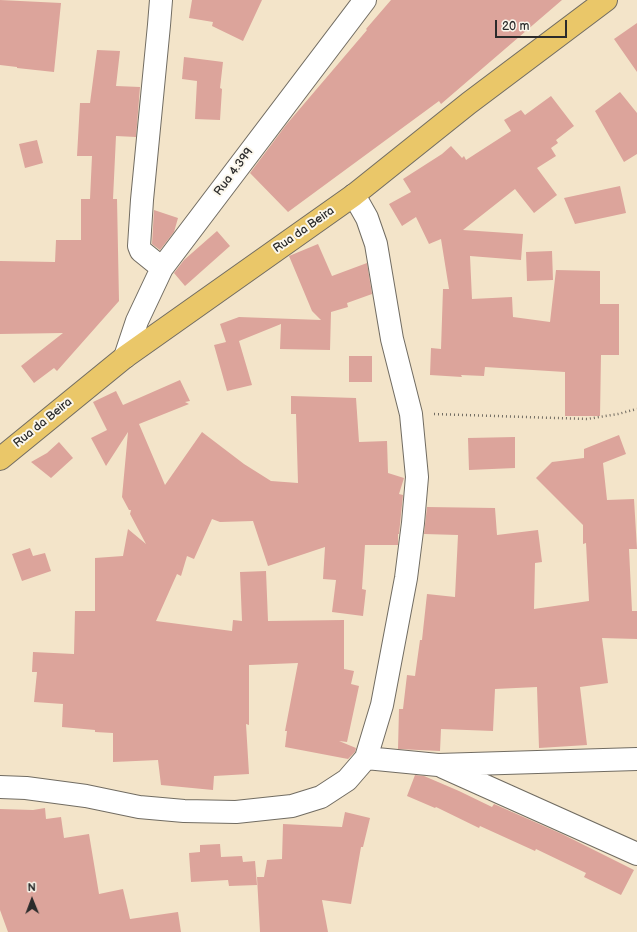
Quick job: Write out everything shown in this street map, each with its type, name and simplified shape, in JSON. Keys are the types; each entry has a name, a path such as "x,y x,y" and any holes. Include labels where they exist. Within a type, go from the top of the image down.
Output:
{"main road":[{"name":"Rua da Beira","path":"0,459 125,357 354,195 469,103 606,0"}],"street":[{"path":"161,0 139,246 141,251 162,268"},
{"name":"Rua 4.399","path":"125,357 137,321 162,268 365,0"},
{"path":"0,787 26,788 86,796 147,808 184,811 236,812 292,806 321,797 347,780 366,758 382,705 406,578 417,476 411,414 392,339 376,244 367,218 354,195"},
{"path":"366,758 438,765 637,759"},
{"path":"438,765 637,854"}],"path":[{"path":"411,414 587,419 637,409"}],"building":[{"path":"0,0 61,3 54,72 0,65"},
{"path":"192,0 262,0 243,41 212,26 213,22 189,18"},
{"path":"391,0 562,0 441,104 439,101 288,212 250,173 286,125"},
{"path":"637,23 637,72 614,39"},
{"path":"97,50 120,51 116,86 140,87 136,137 116,136 113,199 117,199 119,301 57,371 54,368 34,383 21,366 63,333 0,334 0,261 55,262 56,240 81,240 81,199 90,199 92,156 77,156 80,103 90,103"},
{"path":"184,57 223,62 220,88 222,89 220,120 195,119 197,81 182,79"},
{"path":"620,92 637,113 637,154 624,162 595,111"},
{"path":"551,96 574,126 556,140 558,143 551,148 556,156 537,168 557,195 534,213 515,189 463,230 523,234 521,260 470,256 472,299 512,297 513,317 550,322 556,270 600,271 600,304 619,304 619,355 601,355 600,416 565,416 565,372 485,367 484,376 461,375 462,377 430,375 431,348 441,349 443,289 449,289 441,239 429,244 416,217 402,226 389,204 411,192 403,179 442,154 451,146 462,158 464,156 466,160 511,131 504,120 521,110 525,115"},
{"path":"37,140 43,163 25,168 19,144"},
{"path":"620,186 626,213 575,224 564,198"},
{"path":"154,210 178,218 174,232 160,250 152,244"},
{"path":"217,231 230,246 185,286 174,273 184,260"},
{"path":"318,244 332,276 367,263 372,294 347,303 348,307 331,312 330,350 280,349 281,324 239,341 252,385 227,391 214,345 226,342 220,324 239,317 321,320 312,311 289,256"},
{"path":"552,251 553,280 527,281 526,252"},
{"path":"349,356 372,356 372,382 349,382"},
{"path":"180,380 190,401 185,402 189,404 139,424 165,485 202,432 244,464 271,481 298,483 296,414 291,414 291,396 356,398 359,442 387,441 388,473 404,478 399,494 403,495 398,545 365,545 362,589 366,590 363,616 332,612 336,580 323,579 325,547 268,566 253,521 220,522 212,519 194,559 187,556 181,576 177,574 156,621 232,631 233,620 242,621 240,572 266,571 268,621 344,620 344,669 354,671 351,684 359,686 347,742 339,741 356,748 355,752 348,759 285,747 287,731 285,731 298,663 249,665 249,725 246,724 249,774 214,776 213,790 161,785 158,760 113,762 113,733 62,727 63,704 34,702 37,672 32,672 33,652 74,654 75,611 95,611 95,558 123,556 128,529 146,544 130,514 131,510 129,510 122,497 128,432 106,466 91,438 107,430 93,402 116,391 123,405"},
{"path":"619,435 626,454 603,463 607,500 634,499 637,549 629,549 632,611 637,611 637,639 602,638 608,683 580,687 587,745 539,748 537,687 495,689 493,731 441,729 440,751 398,749 399,709 403,709 407,675 415,676 420,640 422,640 427,594 455,597 458,535 424,534 427,507 495,508 497,535 538,530 542,562 535,563 534,609 589,601 586,543 583,544 583,525 536,478 552,462 584,458 584,449"},
{"path":"515,437 515,468 469,470 468,438"},
{"path":"59,442 73,458 51,478 31,462 47,453"},
{"path":"30,548 33,556 45,553 51,571 22,581 12,554"},
{"path":"415,775 424,776 492,807 494,804 562,834 634,870 621,895 584,877 586,873 536,849 535,851 480,826 479,828 436,807 435,808 407,796"},
{"path":"45,808 46,819 61,817 64,838 89,834 99,894 123,889 130,919 178,912 181,932 8,932 0,910 0,809 33,810"},
{"path":"345,812 370,818 363,847 361,847 351,904 322,900 328,932 260,932 257,877 264,877 267,860 282,859 283,824 342,827"},
{"path":"220,844 221,857 242,856 243,862 255,861 257,885 229,886 228,880 191,882 189,853 200,852 200,845"}]}
